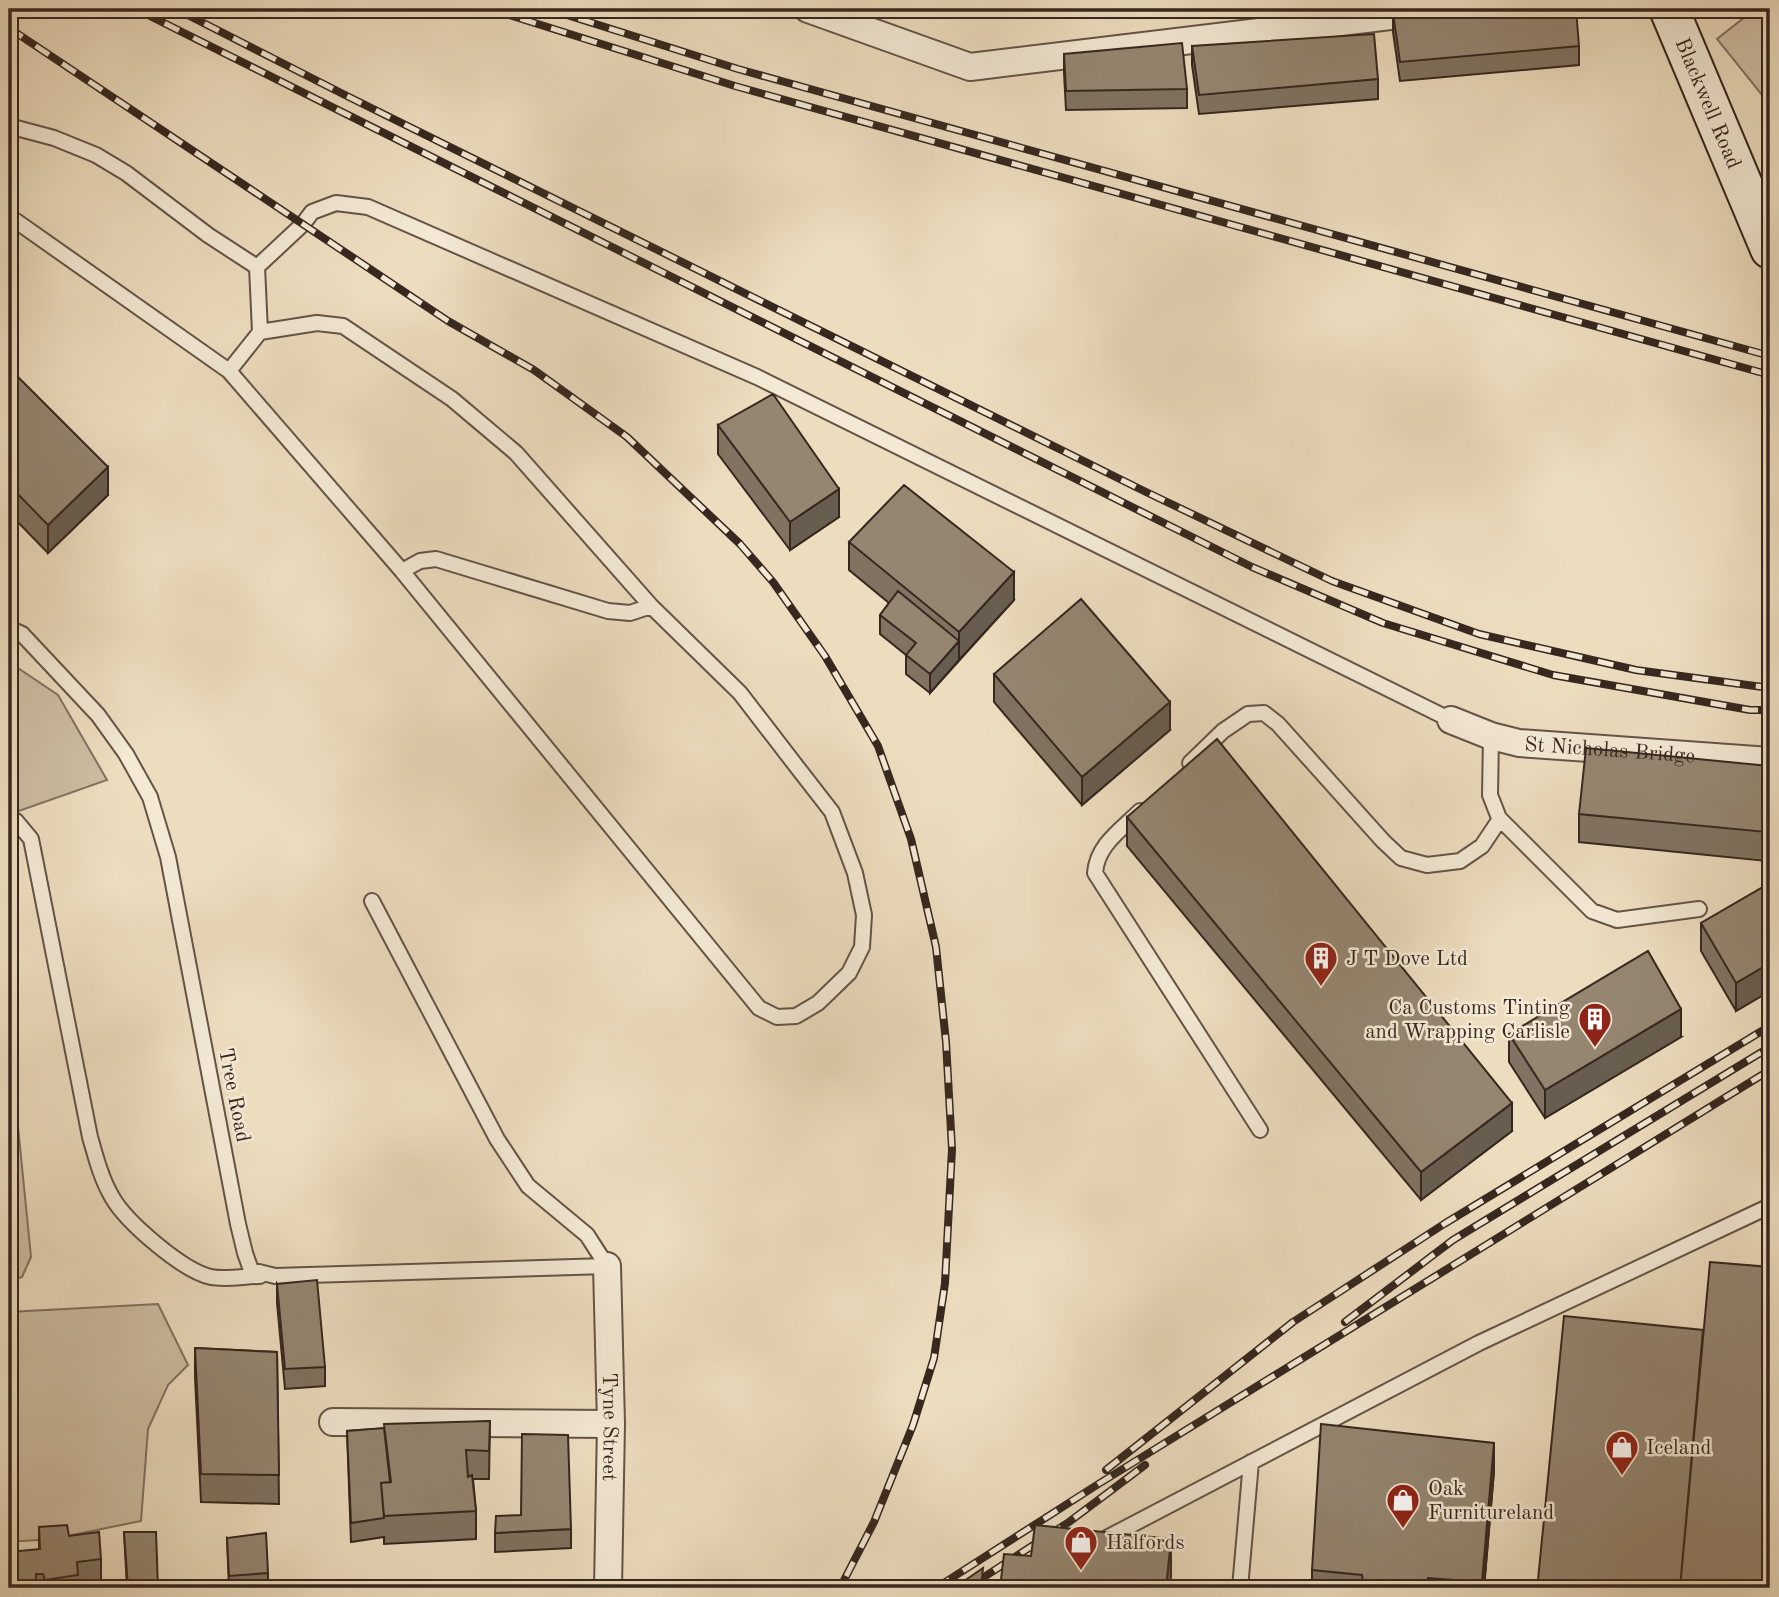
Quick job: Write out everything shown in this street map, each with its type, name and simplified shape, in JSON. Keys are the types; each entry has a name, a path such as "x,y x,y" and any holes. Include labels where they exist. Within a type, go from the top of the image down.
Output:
{"street":[{"path":"808,9 970,67 1341,16 1448,9"},
{"name":"Blackwell Road","path":"1669,9 1767,242"},
{"name":"St Nicholas Bridge","path":"1451,720 1491,736 1519,743 1770,761"},
{"name":"Tyne Street","path":"607,1266 611,1424 607,1588"},
{"path":"333,1422 611,1424"}],"lane":[{"path":"9,126 54,138 106,161 257,267"},
{"path":"260,332 257,267 303,224 312,212 336,203 368,207 757,377 1451,720"},
{"path":"16,221 229,370 402,570 759,1008 777,1017 796,1016 818,1003 849,973 862,947 864,915 855,873 832,812 740,693 650,606 516,453 452,399 343,326 317,323 260,332 229,370"},
{"path":"402,570 420,561 436,559 608,611 630,613 650,606"},
{"path":"9,616 15,631"},
{"name":"Tree Road","path":"15,631 99,715 126,754 150,797 168,857 244,1254 251,1270 275,1276"},
{"path":"1177,776 1223,731 1248,714 1264,713 1278,724 1401,858 1427,865 1460,861 1482,846 1500,819"},
{"path":"1491,736 1490,795 1500,819 1592,911 1617,920 1699,909"},
{"path":"1149,803 1102,848 1096,860 1095,873 1260,1130"},
{"path":"9,817 16,821 31,839 90,1137 102,1176 113,1200 135,1226 179,1262 211,1277 607,1266"},
{"path":"372,901 496,1139 528,1186 587,1235 607,1266"},
{"path":"1086,1548 1479,1343 1770,1206"},
{"path":"1240,1588 1251,1462"}],"shaded area":[{"path":"1755,9 1770,9 1770,105 1717,39"},
{"path":"9,662 58,695 107,780 16,812 9,810"},
{"path":"9,1036 31,1257 22,1277 9,1282"},
{"path":"158,1304 188,1365 168,1385 148,1429 141,1521 52,1539 9,1542 9,1312"}],"building":[{"path":"1460,9 1576,9 1579,46 1400,62 1393,13"},
{"path":"1374,34 1378,79 1199,95 1192,46"},
{"path":"1182,43 1187,89 1066,91 1064,54"},
{"path":"9,368 108,467 48,525 9,485"},
{"path":"773,394 839,489 790,522 718,425"},
{"path":"904,485 1014,572 959,632 849,542"},
{"path":"898,591 959,641 930,674 906,655 916,643 880,615"},
{"path":"1081,599 1170,702 1082,777 994,674"},
{"name":"J T Dove Ltd","path":"1217,739 1512,1103 1421,1172 1127,817"},
{"path":"1586,748 1769,766 1766,832 1579,814"},
{"path":"1770,883 1770,963 1736,983 1701,923"},
{"path":"1648,951 1681,1009 1545,1090 1509,1034"},
{"path":"1710,1262 1770,1267 1770,1588 1680,1588"},
{"path":"317,1280 325,1367 285,1369 277,1284"},
{"name":"Iceland","path":"1564,1316 1703,1330 1680,1588 1564,1588 1564,1580 1538,1580"},
{"path":"195,1348 277,1352 279,1475 201,1474"},
{"path":"490,1421 489,1451 466,1450 468,1477 472,1475 476,1511 384,1516 381,1483 391,1482 384,1424"},
{"name":"Oak Furnitureland","path":"1321,1424 1494,1443 1482,1582 1428,1578 1426,1588 1364,1588 1362,1575 1312,1570"},
{"path":"384,1428 390,1482 381,1483 384,1518 351,1523 347,1431"},
{"path":"522,1434 568,1435 571,1529 495,1533 496,1516 521,1515"},
{"path":"67,1525 69,1536 99,1532 101,1559 77,1562 78,1575 45,1580 43,1574 36,1574 36,1588 9,1588 9,1552 40,1549 39,1527"},
{"path":"1035,1525 1171,1539 1166,1588 1000,1588 1004,1554 1031,1556"},
{"path":"124,1532 156,1532 158,1588 128,1588"},
{"path":"266,1533 268,1573 229,1576 227,1538"},
{"path":"983,1568 981,1588 954,1588"}],"railway":[{"path":"136,9 1252,567 1383,623 1553,675 1750,710 1770,710"},
{"path":"176,9 1144,491 1332,581 1479,634 1636,670 1770,688"},
{"path":"490,9 735,86 1770,375"},
{"path":"548,9 738,69 1770,356"},
{"path":"9,28 448,321 534,370 627,437 740,544 773,582 825,656 878,746 911,839 936,947 946,1042 952,1149 945,1283 934,1358 913,1425 874,1522 840,1588"},
{"path":"1106,1470 1293,1322 1444,1224 1770,1026"},
{"path":"1345,1322 1453,1240 1770,1047"},
{"path":"936,1588 1100,1483 1770,1070"},
{"path":"967,1588 1069,1522 1145,1465"}],"place":[{"name":"J T Dove Ltd","path":"1321,988"},
{"name":"Ca Customs Tinting and Wrapping Carlisle","path":"1595,1049"},
{"name":"Iceland","path":"1622,1477"},
{"name":"Oak Furnitureland","path":"1403,1530"},
{"name":"Halfords","path":"1081,1572"}]}
